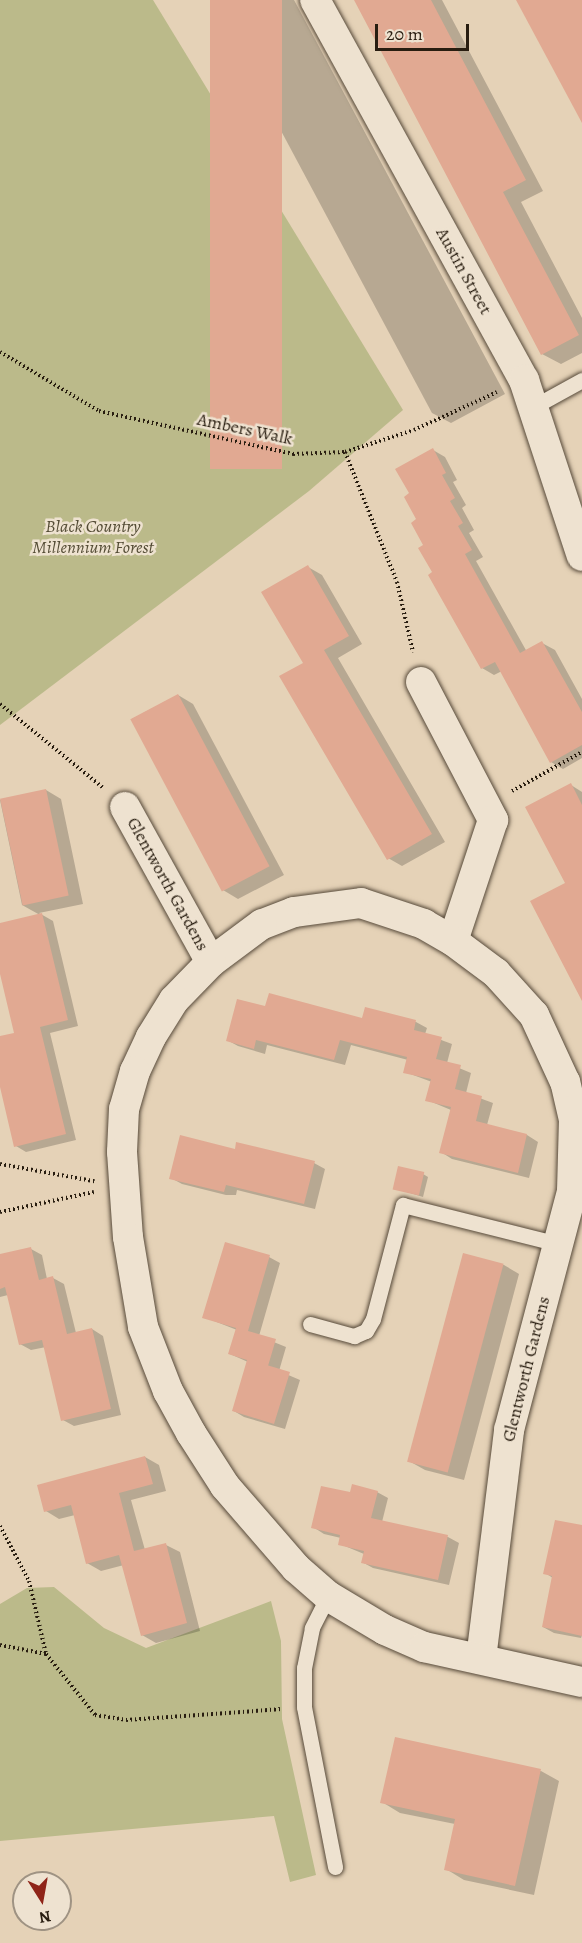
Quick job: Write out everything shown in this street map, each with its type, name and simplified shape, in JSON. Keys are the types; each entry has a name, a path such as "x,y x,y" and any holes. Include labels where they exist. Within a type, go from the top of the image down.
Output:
{"street":[{"name":"Austin Street","path":"315,0 529,393 582,556"},
{"path":"421,682 493,820 453,941"},
{"name":"Glentworth Gardens","path":"125,807 211,962"},
{"name":"Glentworth Gardens","path":"481,1659 509,1430 578,1171 573,1120 574,1074 534,1015 496,973 453,941 424,924 361,903 294,912 262,924 211,962 174,1000 151,1036 135,1071 124,1108 124,1186 128,1237 143,1327 168,1391 191,1433 225,1486 296,1568 328,1596 385,1630 424,1647 582,1682"}],"lane":[{"path":"529,393 582,380"},
{"path":"310,1324 354,1336 366,1331 373,1319 403,1205 558,1244"},
{"path":"328,1596 312,1628 304,1668 304,1707 335,1867"}],"path":[{"name":"Ambers Walk","path":"0,352 99,411 294,454 345,452 529,393"},
{"path":"345,452 397,582 421,682"},
{"path":"0,704 125,807"},
{"path":"486,806 582,752"},
{"path":"0,1164 124,1186"},
{"path":"0,1212 124,1186"},
{"path":"0,1526 29,1581 46,1654 95,1715 126,1720 304,1707"},
{"path":"0,1645 46,1654"}],"green space":[{"name":"Black Country Millennium Forest","path":"0,0 153,0 403,410 309,491 0,725"},
{"path":"54,1587 104,1628 146,1648 271,1601 281,1641 282,1719 316,1875 290,1882 274,1816 0,1841 0,1604 27,1588"}],"building":[{"path":"210,0 282,0 282,469 210,469"},
{"path":"354,0 431,0 526,180 503,192 579,335 541,355"},
{"path":"516,0 582,0 582,123"},
{"path":"433,448 446,473 442,475 455,498 450,501 463,523 458,526 472,550 465,554 520,653 542,641 582,712 582,745 550,763 495,662 481,669 428,575 432,572 418,548 423,545 411,523 416,519 404,497 409,493 395,469"},
{"path":"308,565 349,636 324,650 432,834 387,860 279,676 303,663 261,592"},
{"path":"178,694 270,866 222,892 130,719"},
{"path":"571,783 582,805 582,1001 530,901 565,883 525,807"},
{"path":"46,789 69,896 23,905 0,799"},
{"path":"42,913 68,1020 40,1027 66,1134 14,1147 0,1087 0,1036 14,1033 0,974 0,923"},
{"path":"269,993 362,1018 365,1007 416,1020 414,1030 442,1037 436,1059 461,1065 455,1089 482,1096 476,1121 527,1134 518,1173 439,1153 451,1107 425,1101 431,1079 403,1073 407,1057 340,1040 334,1060 256,1040 254,1049 226,1041 237,999 265,1006"},
{"path":"180,1135 235,1149 236,1142 315,1161 304,1204 226,1185 224,1192 169,1179"},
{"path":"398,1166 424,1172 419,1195 393,1189"},
{"path":"225,1242 270,1255 248,1331 276,1339 268,1365 290,1372 274,1424 232,1411 247,1360 228,1354 236,1328 202,1318"},
{"path":"31,1247 39,1280 53,1276 67,1334 92,1328 111,1409 61,1421 42,1340 19,1345 5,1287 0,1289 0,1254"},
{"path":"463,1253 504,1264 448,1473 407,1462"},
{"path":"145,1456 153,1484 119,1493 134,1551 166,1543 187,1623 141,1636 119,1555 86,1564 71,1505 44,1512 37,1485"},
{"path":"352,1484 378,1491 371,1518 448,1535 438,1580 361,1563 364,1551 338,1545 340,1535 311,1528 321,1486 350,1492"},
{"path":"555,1520 582,1525 582,1636 542,1627 552,1576 543,1574"},
{"path":"395,1737 541,1769 515,1886 444,1870 455,1819 380,1803"}]}
